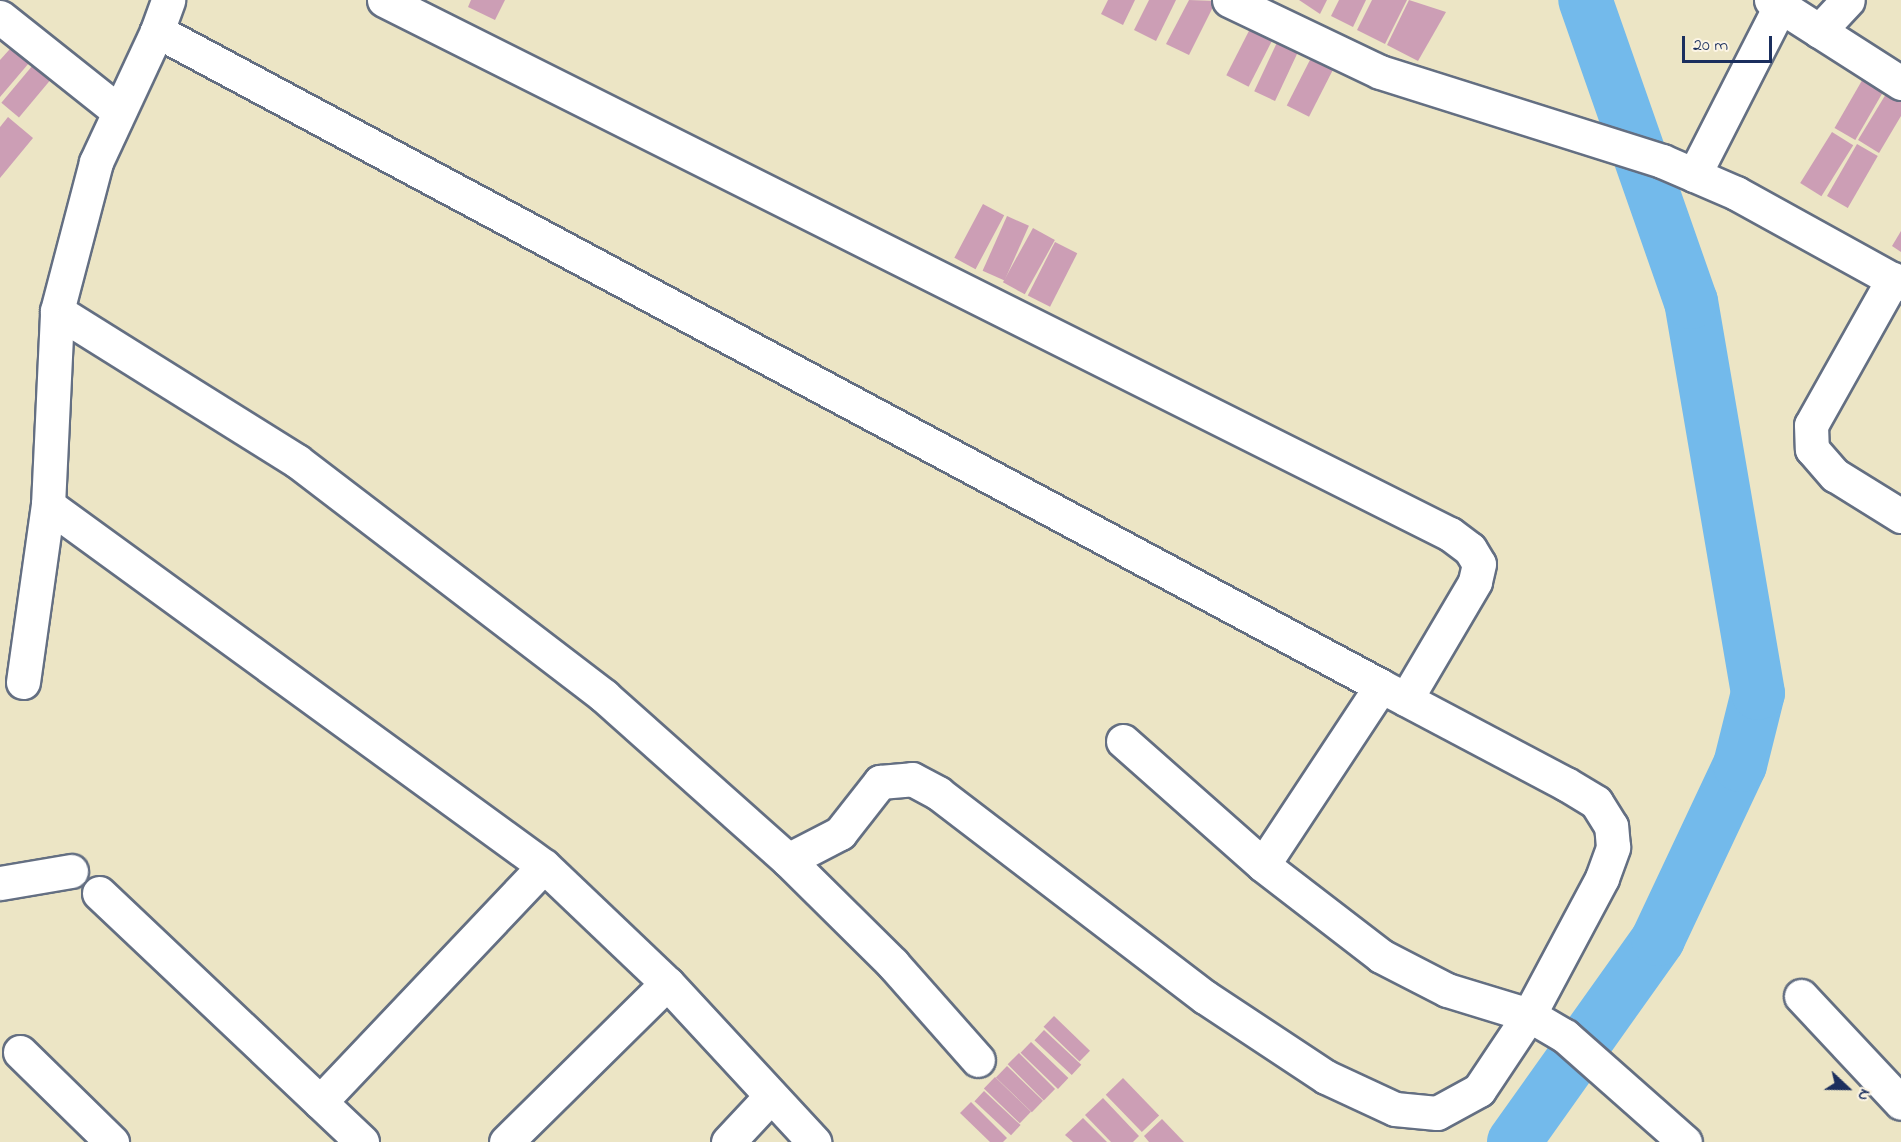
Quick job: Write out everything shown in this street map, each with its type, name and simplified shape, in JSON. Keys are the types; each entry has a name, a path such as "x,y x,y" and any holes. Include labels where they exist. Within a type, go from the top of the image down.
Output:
{"street":[{"path":"23,682 48,506 57,311 96,162 117,110 157,31 168,0"},
{"path":"384,0 1450,534 1470,549 1479,564 1475,582 1263,865"},
{"path":"1230,0 1380,72 1662,161 1694,175 1897,281 1811,425 1812,449 1835,475 1901,516"},
{"path":"1819,31 1848,0"},
{"path":"1694,175 1776,3 1901,83"},
{"path":"0,17 117,110"},
{"path":"157,31 1566,784 1596,802 1611,826 1613,847 1602,878 1529,1015 1479,1090 1462,1103 1437,1113 1395,1109 1326,1077 1205,998 939,793 912,779 880,782 840,833 788,860"},
{"path":"57,311 297,461 473,592 704,779 893,964 978,1060"},
{"path":"48,506 544,866 667,983 814,1142"},
{"path":"1123,741 1263,865 1407,972 1529,1015 1565,1036 1637,1094 1685,1142"},
{"path":"320,1102 544,866"},
{"path":"0,883 71,871"},
{"path":"99,893 362,1142"},
{"path":"506,1142 667,983"},
{"path":"1802,996 1901,1103"},
{"path":"20,1052 112,1142"},
{"path":"728,1142 770,1097"}],"building":[{"path":"471,0 505,0 495,20 468,7"},
{"path":"1108,0 1135,0 1123,25 1101,14"},
{"path":"1149,0 1176,0 1156,41 1134,30"},
{"path":"1189,0 1216,1 1189,55 1166,44"},
{"path":"1299,0 1327,0 1320,14"},
{"path":"1339,0 1366,0 1353,27 1331,16"},
{"path":"1372,0 1407,0 1385,44 1357,30"},
{"path":"1409,0 1446,12 1418,61 1387,45"},
{"path":"1254,21 1276,32 1249,87 1226,75"},
{"path":"1280,36 1301,46 1275,101 1254,91"},
{"path":"18,40 35,56 0,97 0,60"},
{"path":"1314,52 1336,63 1309,117 1287,105"},
{"path":"38,59 56,74 19,117 1,103"},
{"path":"1864,77 1885,89 1855,140 1834,128"},
{"path":"1889,89 1901,96 1901,116 1879,153 1858,140"},
{"path":"8,117 33,138 0,178 0,127"},
{"path":"1832,132 1853,145 1821,196 1800,183"},
{"path":"1857,144 1878,156 1848,208 1827,196"},
{"path":"983,204 1004,215 976,269 954,258"},
{"path":"1007,216 1029,226 1005,281 983,271"},
{"path":"1033,228 1055,240 1025,294 1003,282"},
{"path":"1901,231 1901,252 1892,246"},
{"path":"1055,242 1077,253 1050,307 1028,295"},
{"path":"1054,1016 1090,1051 1080,1062 1044,1027"},
{"path":"1044,1030 1081,1065 1072,1075 1034,1040"},
{"path":"1031,1042 1068,1078 1058,1089 1021,1053"},
{"path":"1019,1053 1055,1089 1044,1100 1008,1064"},
{"path":"1007,1066 1043,1101 1032,1112 996,1078"},
{"path":"995,1077 1031,1112 1020,1123 984,1089"},
{"path":"1123,1078 1159,1115 1142,1132 1106,1095"},
{"path":"984,1091 1021,1125 1011,1135 974,1101"},
{"path":"1103,1098 1139,1136 1133,1142 1111,1142 1085,1115"},
{"path":"971,1102 1007,1138 1003,1142 990,1142 960,1113"},
{"path":"1083,1118 1107,1142 1073,1142 1065,1135"},
{"path":"1162,1119 1184,1142 1149,1142 1144,1136"}],"waterway":[{"path":"1514,1142 1658,939 1740,765 1758,693 1691,302 1585,0"}]}
